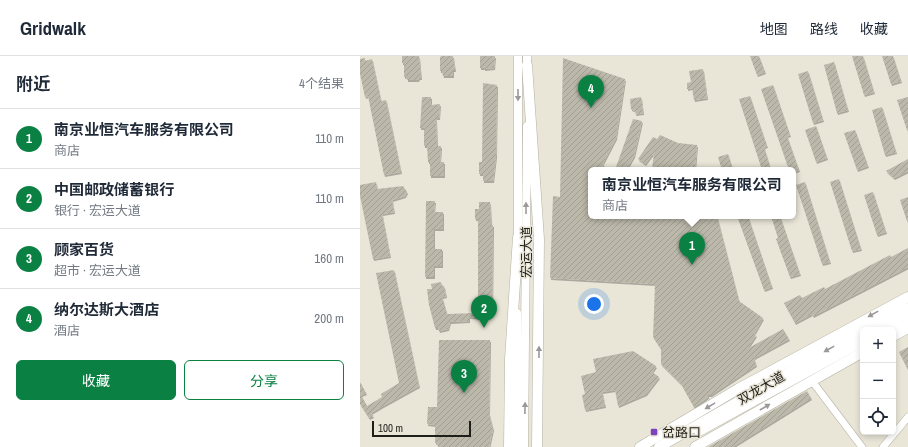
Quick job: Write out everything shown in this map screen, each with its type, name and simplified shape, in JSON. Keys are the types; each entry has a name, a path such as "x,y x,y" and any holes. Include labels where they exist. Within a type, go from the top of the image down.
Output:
{"highway":[{"path":"527,61 539,239 537,447"},
{"path":"509,447 510,359 518,237"},
{"name":"双龙大道","path":"640,447 738,389 908,297"},
{"name":"双龙大道","path":"888,327 907,312"},
{"name":"双龙大道","path":"870,327 907,312"},
{"path":"896,334 908,328"},
{"name":"双龙大道","path":"659,447 860,332"},
{"name":"双龙大道","path":"671,447 860,343"},
{"name":"双龙大道","path":"695,447 860,354"}],"main road":[{"name":"宏运大道","path":"517,447 518,56"},
{"name":"宏运大道","path":"524,447 527,61"}],"street":[{"path":"812,381 862,447"},
{"path":"883,447 908,417"}],"building":[{"path":"402,56 419,56 421,78 418,80 407,80 407,76 404,77 404,63 402,63"},
{"path":"453,56 455,70 453,70 453,76 443,76 442,71 440,71 440,57"},
{"path":"480,56 495,56 494,68 480,68"},
{"path":"750,56 759,56 765,72 757,75"},
{"path":"852,56 863,56 874,92 864,95"},
{"path":"882,56 893,56 901,81 891,84"},
{"path":"365,58 365,61 372,59 381,101 386,100 401,172 384,175 368,96 365,97 360,74 360,59"},
{"path":"563,58 625,79 616,138 603,163 604,167 588,167 588,219 718,219 739,301 763,318 754,334 756,335 747,349 783,329 789,339 754,358 756,365 711,395 708,395 708,397 694,407 681,384 661,364 661,349 653,337 655,284 550,278 553,196 560,197"},
{"path":"834,62 848,110 837,113 824,65"},
{"path":"703,69 707,98 694,100 692,88 687,89 687,83 691,82 689,71"},
{"path":"808,71 823,120 813,123 798,74"},
{"path":"483,83 497,85 496,156 493,181 483,181 483,174 479,174 479,162 482,162"},
{"path":"773,85 790,135 787,136 799,170 796,171 796,167 788,167 761,89"},
{"path":"750,96 767,146 764,147 770,167 761,167 739,99"},
{"path":"422,97 431,97 431,105 440,104 439,118 436,118 437,146 441,146 440,162 444,162 444,176 430,176 430,162 428,162 427,146 424,146 424,128 420,128"},
{"path":"641,97 643,113 635,114 636,111 631,109 630,99"},
{"path":"908,97 908,130 907,130 897,100"},
{"path":"882,107 896,152 885,155 872,110"},
{"path":"633,119 642,121 634,156 628,167 616,167"},
{"path":"816,126 827,158 816,162 805,130"},
{"path":"855,130 868,166 857,170 844,133"},
{"path":"660,135 678,143 697,145 695,167 652,167 654,152 645,164 638,159 653,137 657,139"},
{"path":"728,154 732,167 721,167 718,157"},
{"path":"908,159 908,171 894,178 886,171"},
{"path":"839,179 861,249 852,251 830,182"},
{"path":"376,182 377,189 403,186 407,192 405,196 392,200 394,212 382,214 390,256 373,259 360,196 360,185"},
{"path":"805,182 830,262 822,264 796,185"},
{"path":"873,192 886,232 877,235 864,195"},
{"path":"908,197 908,221 907,221 900,200"},
{"path":"426,201 435,201 434,212 443,212 443,229 434,229 434,249 442,249 442,266 434,266 434,277 425,277"},
{"path":"479,202 490,202 491,225 493,225 492,316 488,315 488,318 469,317 469,321 450,322 448,329 439,331 438,328 435,328 429,305 427,289 432,289 431,284 441,282 442,286 444,286 446,296 442,297 447,314 478,313 478,219 475,219 475,209 479,209"},
{"path":"738,219 749,219 772,287 764,290"},
{"path":"772,219 781,219 800,274 790,277 776,239 778,238"},
{"path":"908,248 908,267 813,316 812,314 795,323 784,303 800,295 802,298 824,287 825,289 890,255 891,257"},
{"path":"394,270 419,386 371,413 373,416 369,418 360,404 360,382 366,393 361,395 367,406 382,397 381,394 399,383 376,273"},
{"path":"439,340 490,340 489,413 493,429 489,447 438,447 437,442 435,443 435,425 427,424 428,407 437,407"},
{"path":"908,347 908,370 899,352"},
{"path":"633,351 656,366 652,372 659,377 646,394 618,406 615,390 602,392 605,406 585,410 582,395 585,394 581,376 596,372 593,359"},
{"path":"807,391 811,398 732,447 708,447"}],"place":[{"name":"纳尔达斯大酒店","path":"591,108"},
{"name":"南京业恒汽车服务有限公司","path":"692,265"},
{"name":"中国邮政储蓄银行","path":"484,328"},
{"name":"顾家百货","path":"464,393"},
{"name":"岔路口","path":"654,432"}]}
